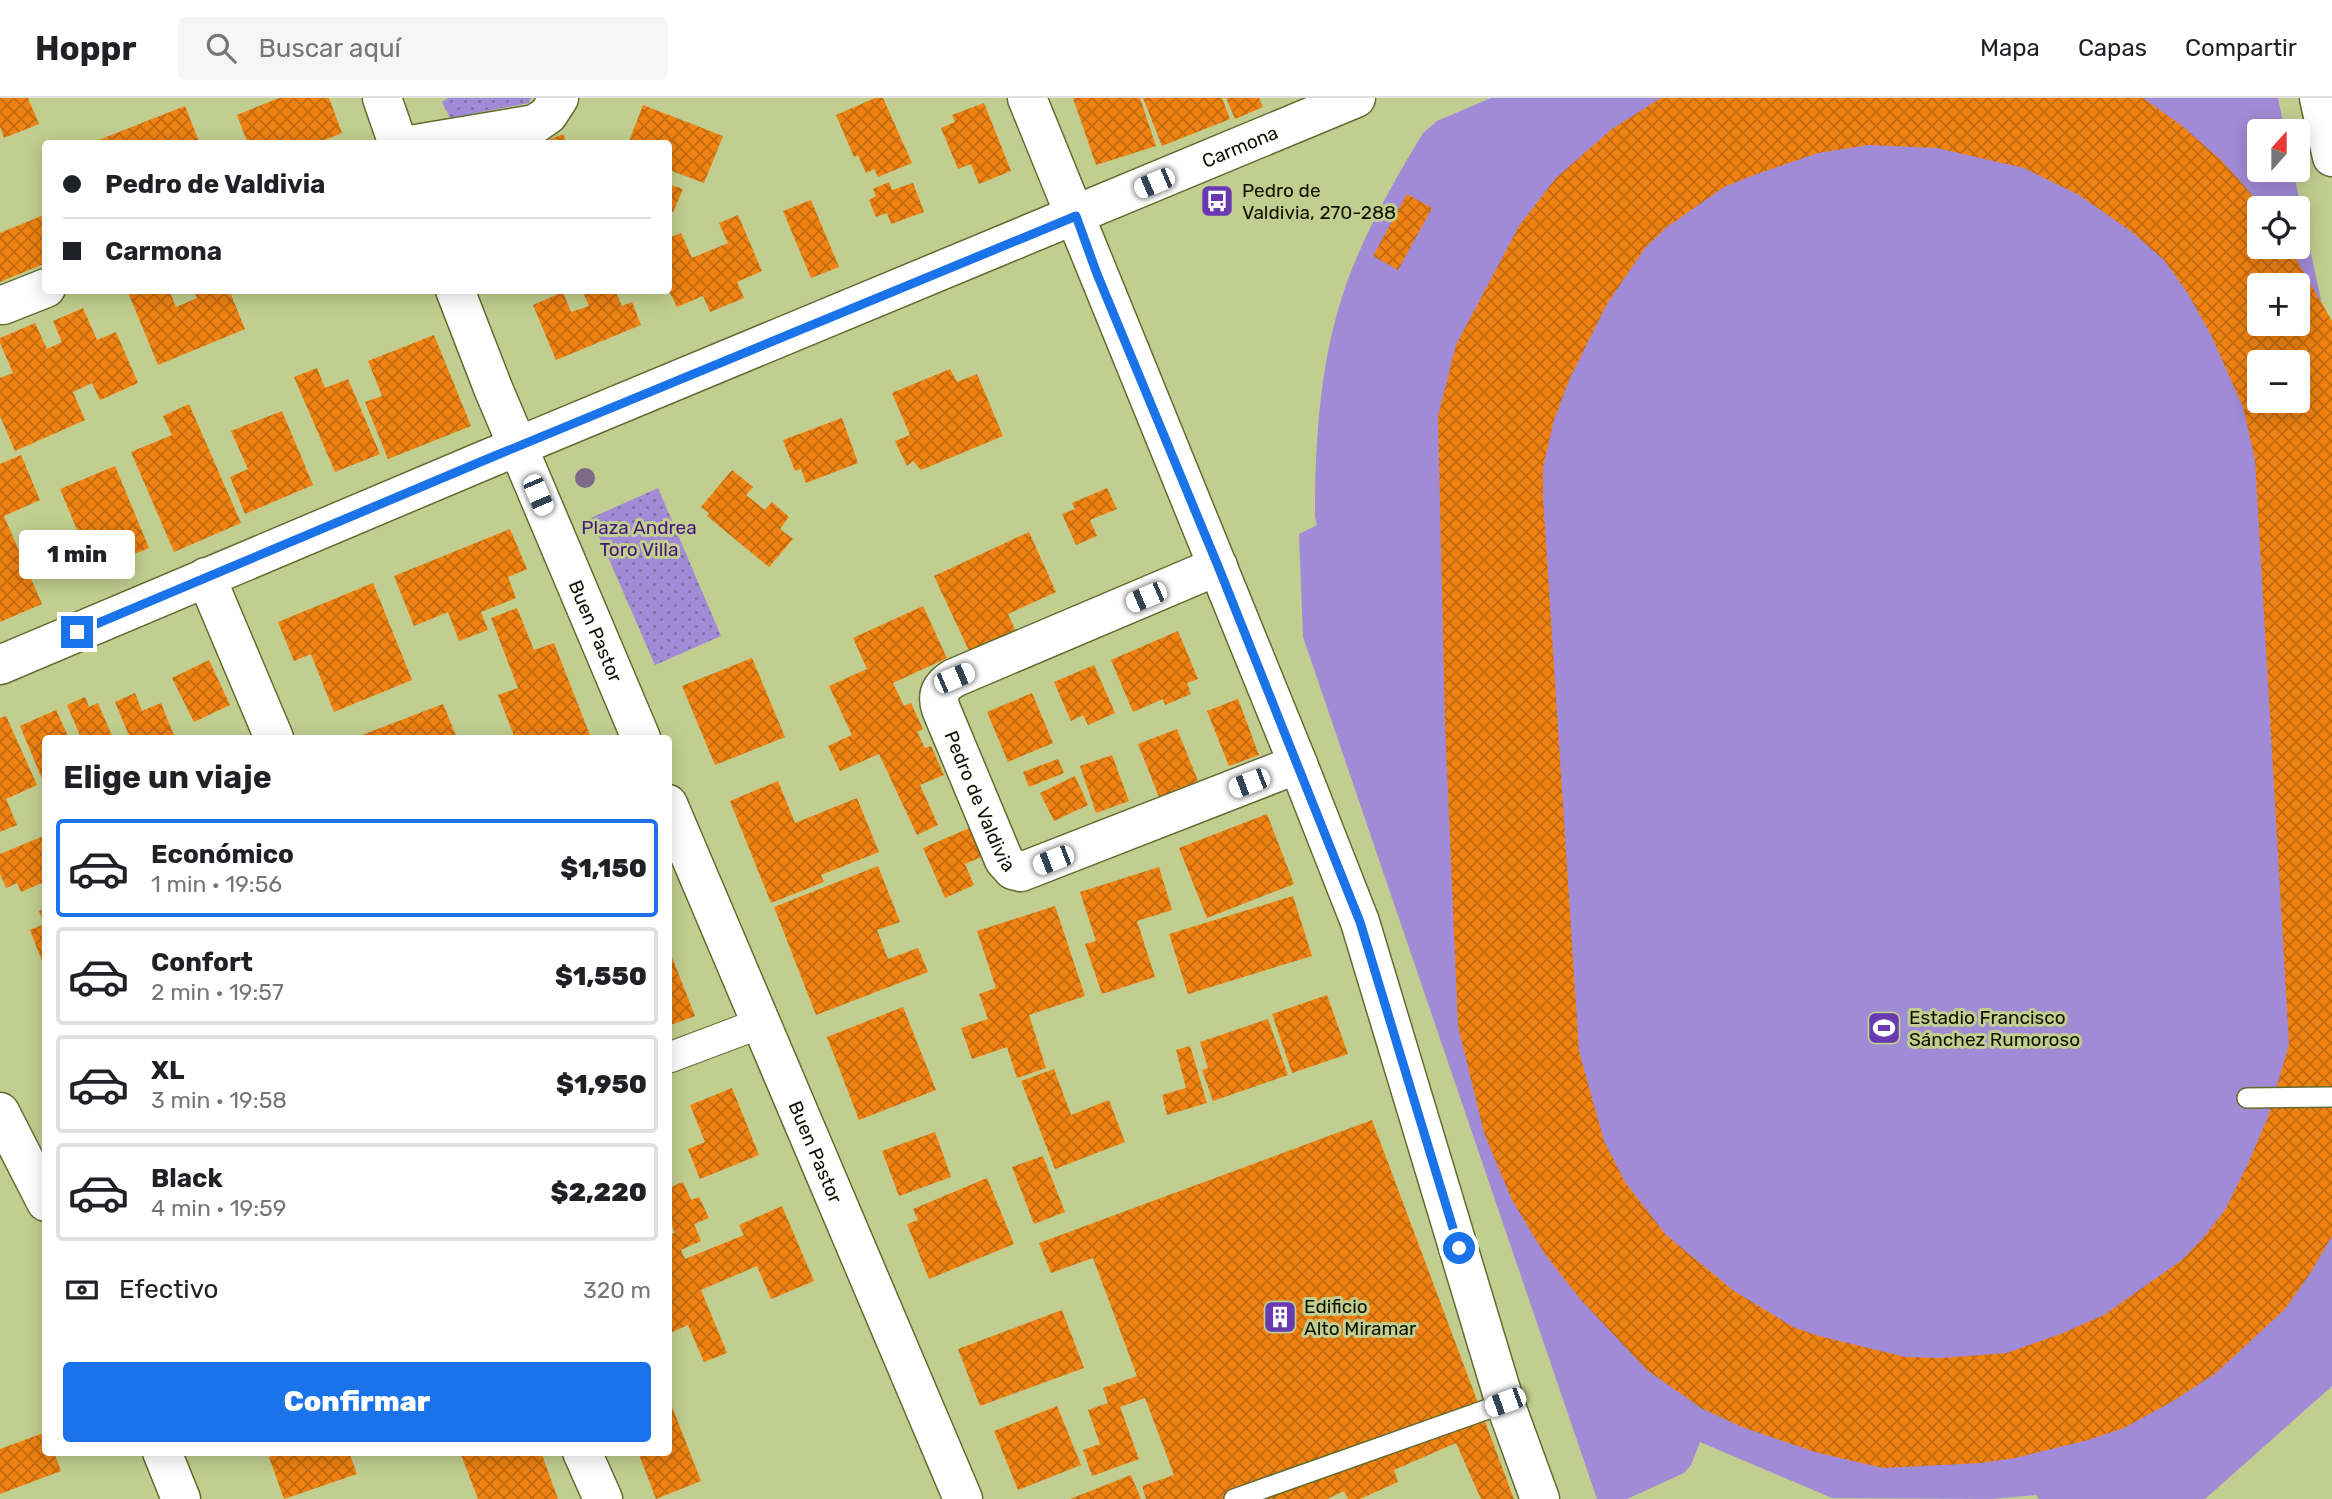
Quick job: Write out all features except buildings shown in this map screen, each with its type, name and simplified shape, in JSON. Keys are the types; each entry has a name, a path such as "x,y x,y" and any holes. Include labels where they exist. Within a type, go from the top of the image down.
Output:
{"street":[{"path":"382,98 397,140"},
{"path":"440,140 535,124 548,115 559,98"},
{"path":"1027,98 1360,922 1505,1402 1540,1499"},
{"name":"Carmona","path":"0,664 1356,98"},
{"path":"2319,98 2332,157"},
{"path":"3,305 42,290"},
{"name":"Buen Pastor","path":"457,294 640,735"},
{"name":"Pedro de Valdivia","path":"1218,566 954,678 945,684 940,692 938,701 941,709 1004,860 1013,870 1021,872 1298,764"},
{"path":"206,577 273,735"},
{"name":"Buen Pastor","path":"672,813 963,1499"},
{"path":"672,1056 761,1023"},
{"path":"0,1112 42,1194"},
{"path":"164,1456 181,1499"},
{"path":"584,1456 603,1499"}],"lane":[{"path":"2247,1098 2332,1097"},
{"path":"1234,1499 1505,1402"}],"green space":[{"path":"448,98 531,98 529,103 450,118 442,102"},
{"name":"Estadio Francisco Sánchez Rumoroso","path":"1491,98 2278,98 2282,119 2247,119 2247,182 2296,182 2299,196 2247,196 2247,259 2310,259 2310,249 2332,351 2332,1386 2205,1499 2039,1499 2036,1495 1991,1499 1832,1498 1700,1442 1691,1465 1684,1473 1627,1499 1597,1499 1303,637 1299,534 1317,525 1315,488 1318,429 1330,342 1353,266 1381,207 1423,133 1437,121"},
{"name":"Plaza Andrea Toro Villa","path":"658,488 721,636 655,665 591,518"}],"place":[{"name":"Pedro de Valdivia, 270-288","path":"1217,201"},
{"name":"Estadio Francisco Sánchez Rumoroso","path":"1884,1028"},
{"name":"Edificio Alto Miramar","path":"1280,1317"}],"route":[{"path":"77,632 1076,216 1097,274 1218,566 1360,922 1459,1248"}]}
